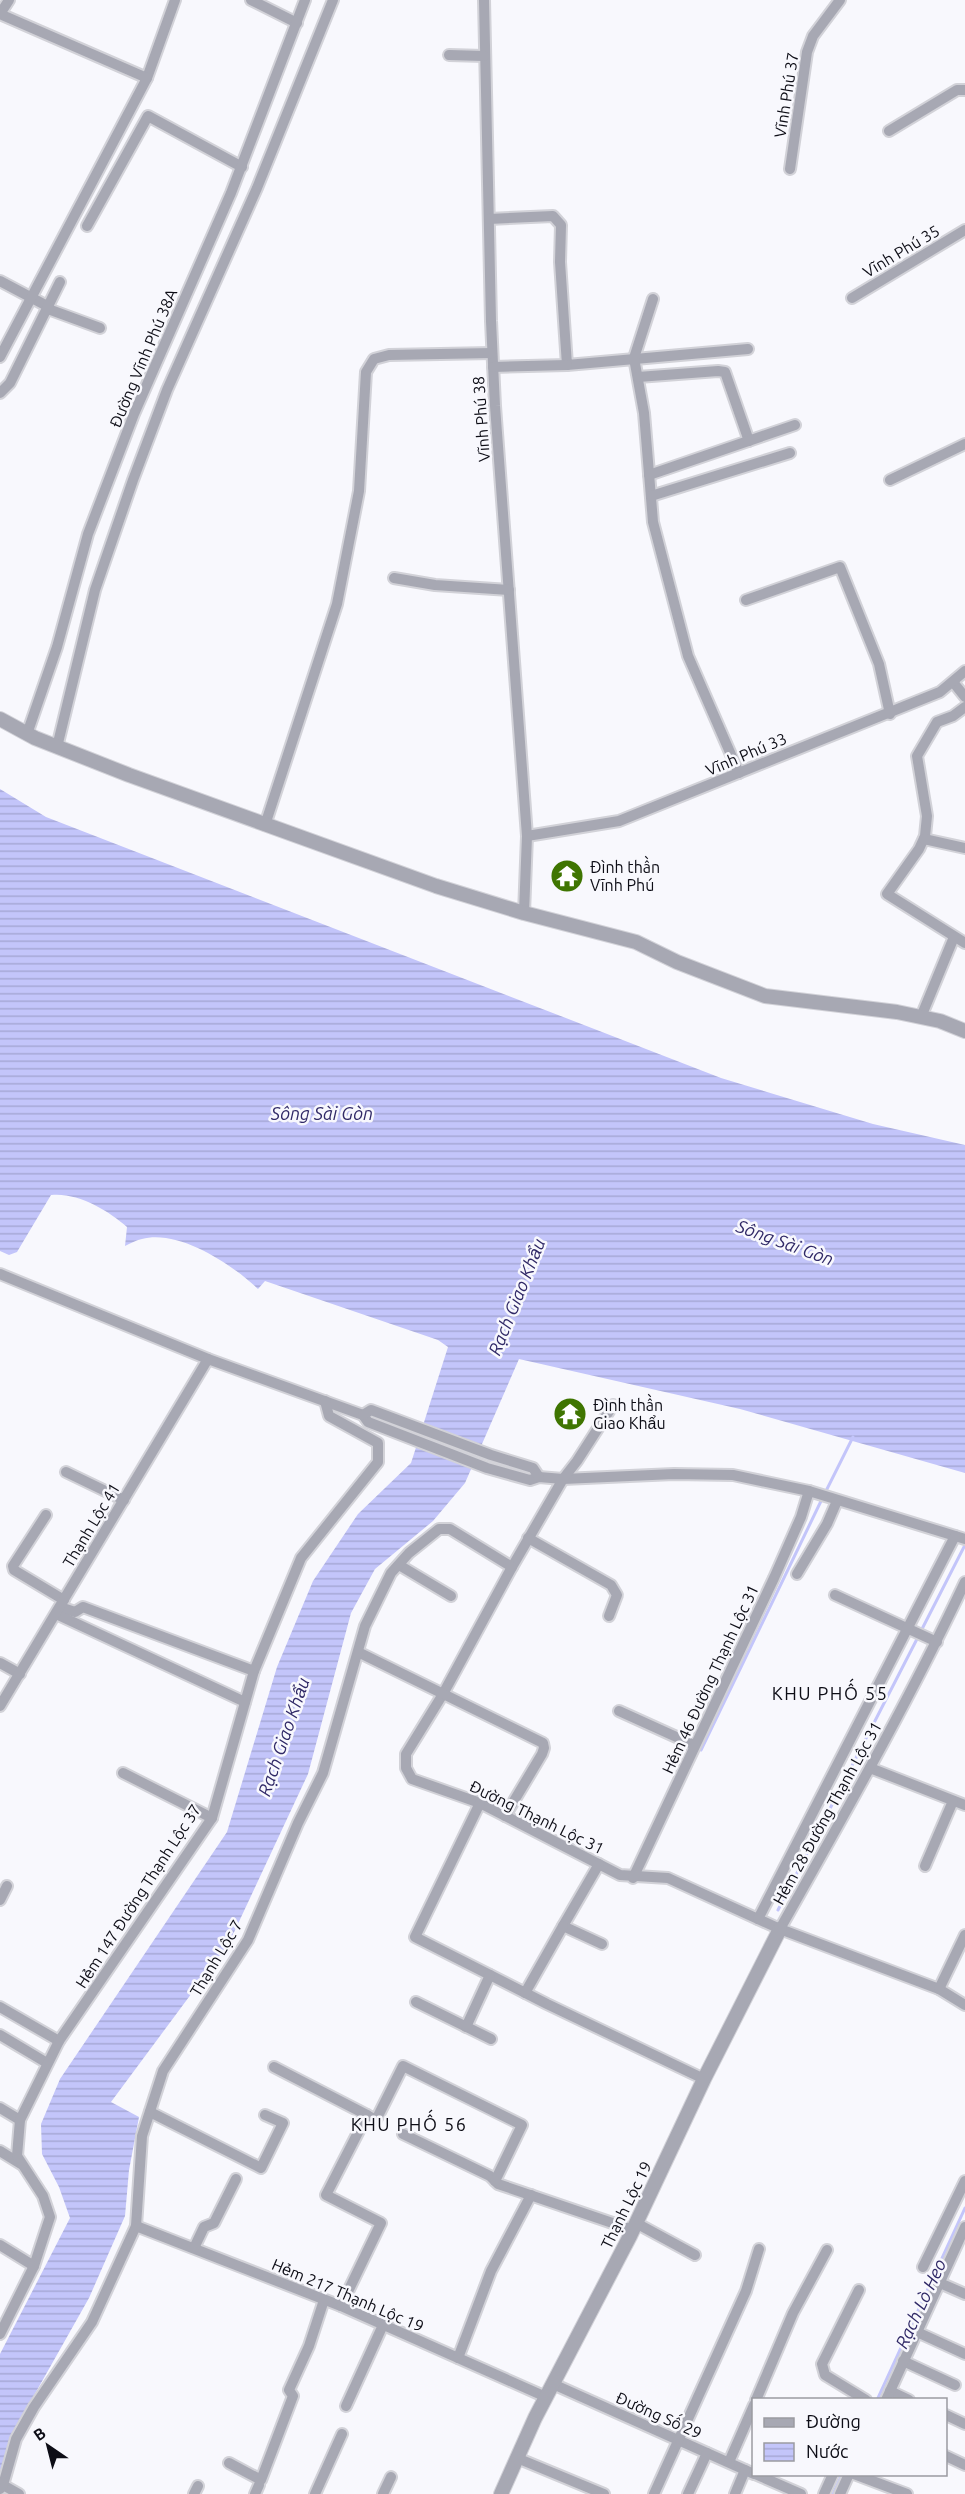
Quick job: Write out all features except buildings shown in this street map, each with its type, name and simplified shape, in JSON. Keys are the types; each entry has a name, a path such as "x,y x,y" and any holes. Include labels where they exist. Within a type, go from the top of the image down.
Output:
{"street":[{"path":"9,0 0,14 147,78"},
{"path":"0,357 126,122 147,78 175,0"},
{"path":"251,0 297,23"},
{"name":"Đường Vĩnh Phú 38A","path":"27,734 57,647 93,523 134,414 242,167 306,0"},
{"path":"57,747 95,590 132,480 167,390 258,188 333,0"},
{"name":"Vĩnh Phú 38","path":"484,0 492,353 527,836 524,913"},
{"name":"Vĩnh Phú 37","path":"790,169 807,52 813,36 840,0"},
{"path":"450,55 484,56"},
{"path":"889,131 957,90 965,90"},
{"path":"87,226 148,116 242,167"},
{"path":"489,219 553,216 561,225 560,262 567,365"},
{"name":"Vĩnh Phú 35","path":"852,298 965,230"},
{"path":"0,281 47,307 100,327"},
{"path":"0,393 10,383 60,282"},
{"path":"652,299 634,358 644,412 653,522 688,656 739,773"},
{"path":"493,367 567,365 748,349"},
{"path":"265,825 337,604 359,491 366,372 374,359 389,355 492,353"},
{"path":"638,377 718,370 724,372 748,441"},
{"path":"649,475 795,425"},
{"path":"890,480 965,444"},
{"path":"651,496 789,453"},
{"path":"746,600 840,567 879,664 890,714"},
{"path":"394,578 435,585 509,590"},
{"name":"Vĩnh Phú 33","path":"527,836 619,821 940,692 958,689 965,672"},
{"path":"965,707 953,716 938,722 917,756 917,768 927,816 924,839 887,894 965,944"},
{"path":"0,719 57,747 265,825 436,886 524,913 636,942 677,962 765,996 897,1012 965,1031"},
{"path":"924,839 958,844 965,848"},
{"path":"921,1017 954,937"},
{"path":"0,1274 208,1359 363,1415 368,1422 410,1439 487,1468 530,1480 539,1477 562,1479 674,1474 733,1476 813,1492 960,1538 758,1918"},
{"name":"Thạnh Lộc 41","path":"0,1706 208,1359"},
{"name":"Hẻm 147 Đường Thạnh Lộc 37","path":"21,2164 17,2157 20,2120 59,2041 212,1818 254,1671 301,1558 378,1462 378,1443 330,1416 325,1401"},
{"name":"Đường Thạnh Lộc 31","path":"613,1405 577,1461 562,1479 443,1694 406,1754 406,1768 412,1779 480,1803 620,1875 633,1878 668,1878 780,1929 939,1989 965,2005"},
{"path":"363,1415 371,1410 491,1455 533,1468 539,1477"},
{"path":"66,1472 124,1500"},
{"name":"Hẻm 46 Đường Thạnh Lộc 31","path":"633,1878 813,1492"},
{"path":"797,1574 834,1500"},
{"path":"46,1515 13,1566 14,1570 60,1607 245,1702"},
{"name":"Thạnh Lộc 7","path":"2,2487 16,2439 34,2407 92,2322 136,2226 142,2136 163,2071 248,1940 298,1823 323,1773 360,1653 365,1626 391,1573 409,1553 439,1529 450,1529 512,1567"},
{"path":"528,1538 610,1585 617,1595 609,1616"},
{"path":"399,1564 451,1596"},
{"name":"Hẻm 28 Đường Thạnh Lộc 31","path":"780,1929 870,1768 937,1642 965,1582"},
{"path":"835,1595 937,1642"},
{"path":"60,1607 75,1612 83,1607 254,1671"},
{"path":"360,1653 543,1743 542,1754 505,1816"},
{"path":"0,1663 20,1674"},
{"path":"619,1711 694,1744"},
{"path":"870,1768 965,1805"},
{"path":"123,1773 212,1818"},
{"path":"925,1866 953,1801"},
{"path":"480,1803 415,1936 525,1993 704,2079"},
{"path":"525,1993 599,1864"},
{"path":"0,1899 7,1886"},
{"path":"562,1926 602,1944"},
{"name":"Thạnh Lộc 19","path":"501,2494 546,2397 634,2227 704,2079 780,1929"},
{"path":"939,1989 965,1935"},
{"path":"466,2027 490,1975"},
{"path":"416,2002 491,2039"},
{"path":"0,2007 59,2041"},
{"path":"0,2036 47,2063"},
{"path":"274,2067 376,2120 403,2066 522,2125 495,2181"},
{"path":"0,2108 20,2120"},
{"path":"150,2112 261,2168 283,2123 265,2115"},
{"path":"341,2306 381,2223 326,2195 367,2115"},
{"path":"403,2134 490,2176 495,2181 531,2195 634,2227 695,2255"},
{"path":"0,2151 21,2164 43,2196 51,2217 34,2266 0,2334"},
{"path":"195,2246 204,2227 214,2223 236,2179"},
{"path":"923,2267 965,2181"},
{"path":"458,2358 491,2271 531,2195"},
{"name":"Hẻm 217 Thạnh Lộc 19","path":"136,2226 195,2246 341,2306 546,2397"},
{"path":"888,2395 965,2227"},
{"path":"0,2246 34,2266"},
{"path":"654,2494 746,2291 759,2249"},
{"path":"757,2398 793,2313 828,2250"},
{"path":"940,2283 965,2294"},
{"path":"858,2290 822,2364 822,2370 825,2375 863,2398"},
{"path":"230,2463 261,2480 293,2396 290,2390 309,2346 324,2300"},
{"path":"346,2406 383,2325"},
{"path":"917,2332 965,2354"},
{"path":"903,2361 955,2385"},
{"name":"Đường Số 29","path":"553,2384 751,2473"},
{"path":"729,2462 752,2407"},
{"path":"947,2416 965,2424"},
{"path":"315,2494 342,2434"},
{"path":"688,2494 707,2453"},
{"path":"947,2457 965,2464"},
{"path":"517,2458 604,2494"},
{"path":"735,2494 751,2473"},
{"name":"Đường Số 29","path":"758,2476 801,2494"},
{"path":"824,2494 832,2476"},
{"path":"840,2494 849,2476"},
{"path":"857,2476 907,2494"},
{"path":"383,2494 391,2477"},
{"path":"2,2487 20,2494"}],"water":[{"path":"0,789 46,817 721,1078 873,1124 965,1145 965,1473 740,1409 519,1359 465,1483 433,1521 375,1569 351,1613 308,1774 229,1943 111,2102 139,2117 129,2170 125,2216 89,2298 10,2438 0,2472 0,2354 70,2218 59,2187 42,2154 41,2124 60,2079 227,1832 277,1667 313,1581 358,1514 411,1463 448,1347 438,1340 265,1281 258,1289 220,1260 188,1244 157,1237 140,1239 125,1246 127,1227 111,1214 71,1196 51,1195 17,1252 9,1255 0,1251"}],"waterway":[{"path":"825,1493 853,1437"},
{"path":"701,1750 822,1499"},
{"path":"921,1631 965,1545"},
{"path":"778,1910 918,1637"},
{"name":"Rạch Lò Heo","path":"878,2398 965,2208"},
{"name":"Rạch Lò Heo","path":"833,2494 841,2476"}],"place":[{"name":"Đình thần Vĩnh Phú","path":"567,876"},
{"name":"Đình thần Giao Khẩu","path":"570,1414"}],"district":[{"name":"KHU PHỐ 55","path":"830,1694"},
{"name":"KHU PHỐ 56","path":"409,2125"}],"water label":[{"name":"Sông Sài Gòn","path":"322,1114"},
{"name":"Sông Sài Gòn","path":"785,1243"},
{"name":"Rạch Giao Khẩu","path":"517,1297"},
{"name":"Rạch Giao Khẩu","path":"284,1737"}]}
